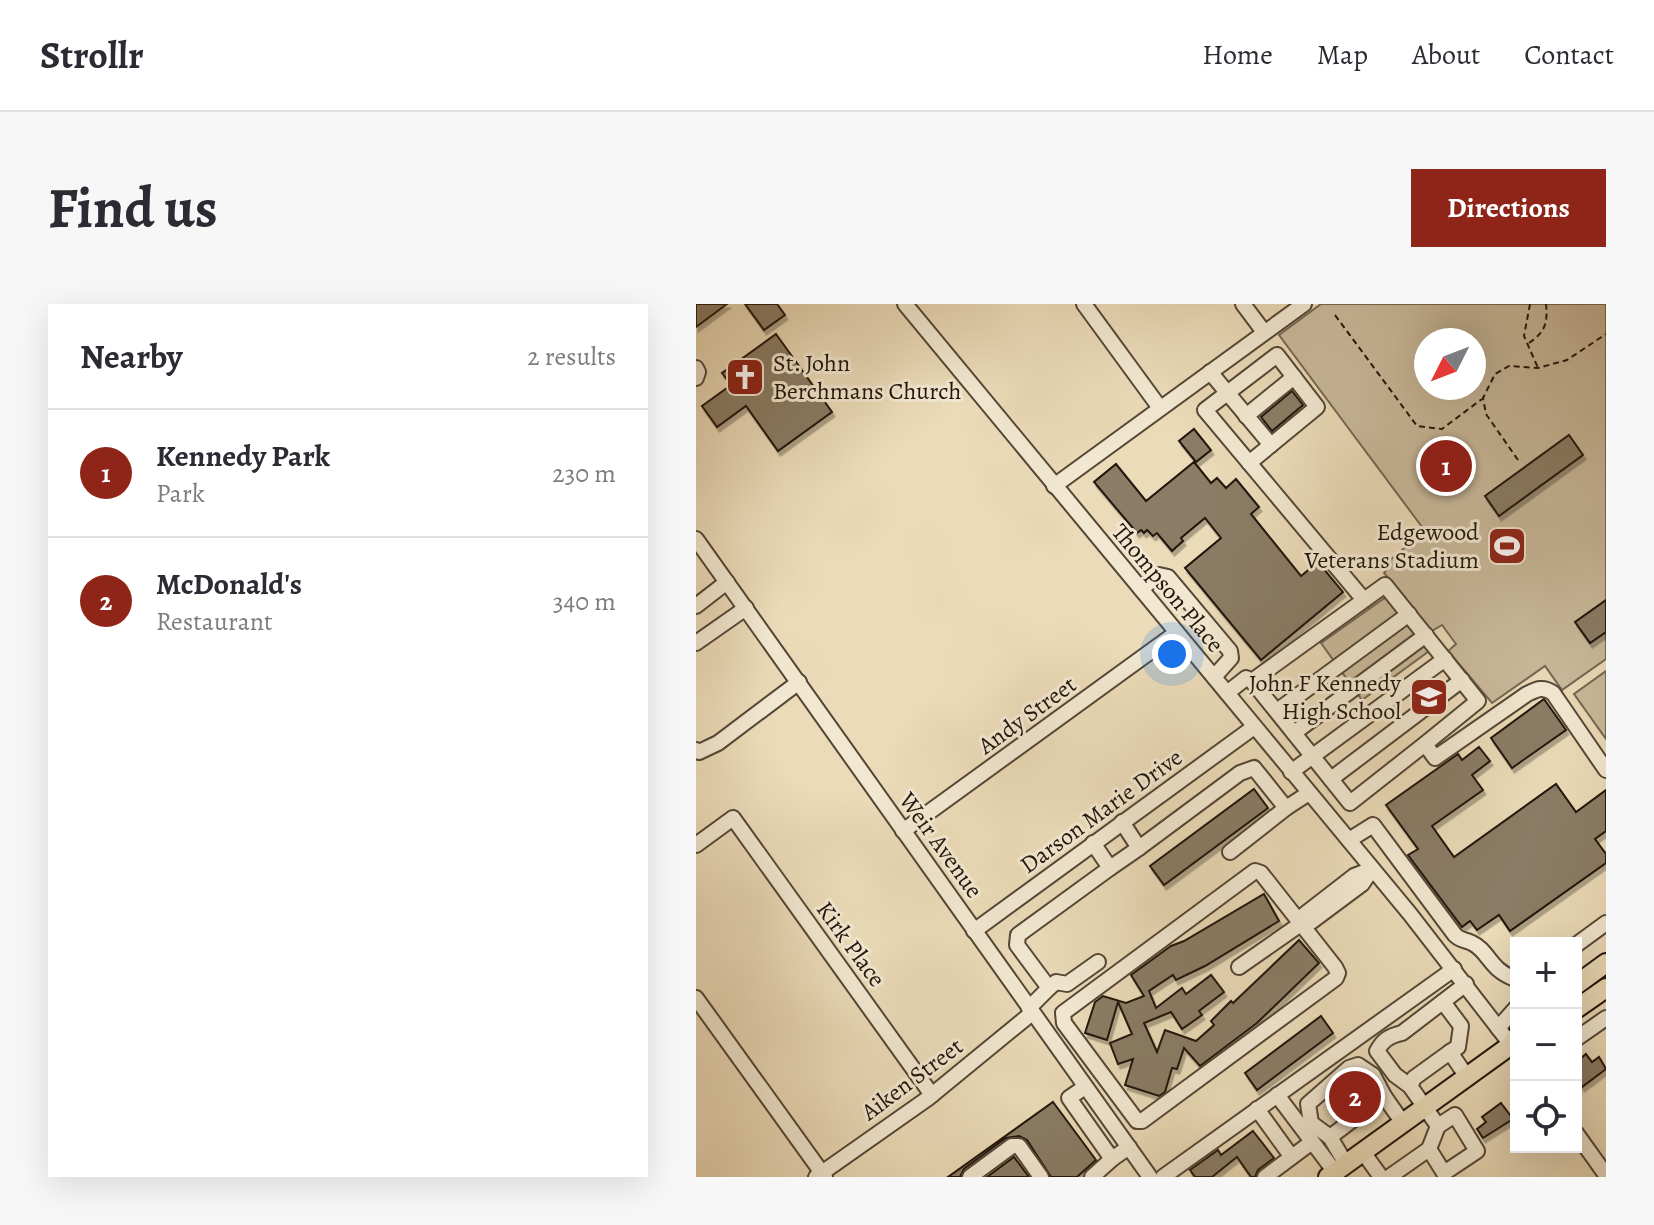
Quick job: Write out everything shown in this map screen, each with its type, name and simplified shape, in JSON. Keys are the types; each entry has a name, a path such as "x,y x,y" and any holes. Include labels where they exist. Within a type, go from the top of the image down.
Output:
{"main road":[{"path":"1582,981 1606,963"},
{"path":"1582,1005 1606,988"},
{"path":"1336,1171 1510,1047"}],"street":[{"name":"Thompson Place","path":"905,304 1510,1039"},
{"path":"1084,304 1160,408"},
{"path":"1243,304 1264,332"},
{"path":"1054,486 1304,304"},
{"path":"1249,463 1317,407 1277,355 1205,410 1249,463 1364,600"},
{"path":"696,368 696,378"},
{"path":"1210,372 1271,445"},
{"path":"1246,416 1294,377"},
{"name":"Weir Avenue","path":"696,539 1085,1087 1129,1147 1159,1175"},
{"path":"1141,589 1159,575 1168,577 1230,651 1231,658 1214,677"},
{"path":"696,606 727,582"},
{"path":"1252,681 1385,585 1478,701 1328,817"},
{"path":"696,643 746,608"},
{"path":"1277,711 1409,614"},
{"name":"Andy Street","path":"903,831 1176,633"},
{"path":"1294,733 1426,635"},
{"path":"1291,772 1445,659"},
{"path":"1227,693 1246,678 1252,681 1350,802"},
{"path":"1331,779 1462,680"},
{"path":"696,750 699,752 718,743 799,682"},
{"path":"1425,744 1435,758 1527,694 1539,688 1546,689 1553,693 1606,770"},
{"name":"Darson Marie Drive","path":"974,931 1254,727"},
{"path":"1098,962 1067,984 1056,982 1049,988 1017,945 1018,935 1240,773 1254,768 1286,808"},
{"path":"1230,852 1309,793"},
{"name":"Kirk Place","path":"696,845 733,818 932,1095"},
{"path":"1122,822 1139,848"},
{"path":"1349,840 1373,825 1460,940 1473,943 1497,971 1510,976"},
{"path":"1093,843 1110,868"},
{"path":"1239,967 1302,923 1305,914 1354,876 1372,869"},
{"path":"1255,871 1261,873 1302,923 1335,967 1338,973 1336,978 1142,1121 1134,1119 1064,1023 1063,1013 1255,871"},
{"path":"1582,941 1606,923"},
{"path":"1159,1175 1454,969"},
{"path":"1438,1126 1410,1086 1395,1075 1377,1051 1391,1035 1402,1033 1466,984"},
{"name":"Aiken Street","path":"821,1176 932,1095 1031,1010 1049,988"},
{"path":"696,998 821,1176"},
{"path":"1410,1086 1414,1078 1458,1047 1461,1026 1443,1002"},
{"path":"1498,1028 1515,1009"},
{"path":"1582,1035 1606,1018"},
{"path":"1347,1045 1358,1065 1373,1075 1403,1123"},
{"path":"1450,1052 1467,1077"},
{"path":"1308,1104 1349,1068 1358,1065"},
{"path":"1293,1084 1308,1104 1311,1123 1330,1137 1336,1171"},
{"path":"1085,1087 1069,1098 1112,1159"},
{"path":"1277,1095 1336,1171"},
{"path":"1330,1137 1384,1096"},
{"path":"1257,1109 1291,1156"},
{"path":"1389,1177 1429,1149 1438,1126 1455,1115 1477,1151 1444,1173 1429,1149"},
{"path":"1582,1141 1606,1175"},
{"path":"1265,1177 1312,1142"},
{"path":"970,1177 1012,1146 1019,1146 1041,1177"},
{"path":"1092,1177 1129,1147"},
{"path":"1363,1152 1381,1177"}],"path":[{"path":"1530,304 1524,336 1538,368"},
{"path":"1527,344 1543,333 1547,319 1546,304"},
{"path":"1335,315 1417,426 1442,429 1480,400"},
{"path":"1486,393 1500,369 1509,366 1538,368 1567,360 1606,334"},
{"path":"1483,400 1486,414 1518,460"}],"shaded area":[{"path":"1321,304 1606,304 1606,659 1562,690 1545,666 1492,703 1448,651 1456,644 1442,625 1432,631 1384,573 1390,560 1425,531 1279,335"},
{"path":"1396,590 1436,646 1362,700 1321,643"},
{"path":"1606,671 1606,739 1574,694"}],"building":[{"path":"696,304 727,304 696,327"},
{"path":"745,304 777,304 785,315 764,330"},
{"path":"776,334 832,412 778,451 746,406 717,427 702,406 731,385 722,373"},
{"path":"1292,391 1303,405 1272,431 1261,417"},
{"path":"1194,429 1211,450 1196,462 1179,441"},
{"path":"1569,435 1583,455 1499,516 1485,496"},
{"path":"1194,462 1211,483 1217,478 1226,488 1236,479 1259,507 1251,514 1301,576 1318,562 1343,592 1261,660 1185,568 1221,538 1205,518 1181,538 1183,541 1172,551 1157,533 1153,536 1147,530 1144,533 1141,530 1137,533 1094,482 1116,464 1146,501"},
{"path":"1606,600 1606,632 1590,643 1575,622"},
{"path":"1544,699 1566,730 1512,768 1491,738"},
{"path":"1479,747 1490,761 1472,775 1483,790 1432,826 1454,857 1556,784 1576,812 1606,790 1606,831 1595,839 1606,854 1606,863 1510,931 1499,915 1477,930 1470,921 1462,927 1408,855 1418,849 1386,805 1458,754 1462,760"},
{"path":"1254,789 1268,808 1164,885 1150,866"},
{"path":"1264,894 1279,921 1205,966 1176,980 1173,975 1149,991 1156,1008 1182,988 1186,994 1211,975 1224,992 1199,1011 1202,1015 1182,1029 1171,1012 1144,1023 1157,1052 1165,1030 1196,1041 1214,1025 1211,1021 1231,1001 1233,1003 1299,940 1319,963 1257,1023 1200,1066 1184,1048 1177,1069 1172,1068 1165,1092 1159,1096 1125,1085 1133,1059 1118,1064 1110,1043 1132,1034 1118,1002 1107,1040 1085,1033 1095,1002 1103,996 1126,1003 1144,996 1131,975 1171,946"},
{"path":"1321,1016 1333,1033 1257,1090 1245,1073"},
{"path":"1586,1054 1592,1062 1599,1057 1606,1069 1582,1087 1582,1081 1582,1057"},
{"path":"1363,1080 1371,1093 1342,1116 1338,1114 1330,1104"},
{"path":"1053,1102 1096,1160 1077,1177 1051,1177 1027,1140 1019,1136 1006,1138 964,1169 960,1177 948,1177"},
{"path":"1501,1103 1510,1115 1510,1121 1483,1138 1477,1129 1486,1122 1482,1117"},
{"path":"1253,1131 1274,1158 1258,1170 1255,1177 1251,1177 1237,1157 1212,1177 1195,1177 1190,1170 1218,1150 1221,1155"},
{"path":"1014,1157 1029,1177 987,1177"}],"place":[{"name":"St. John Berchmans Church","path":"745,377"},
{"name":"Kennedy Park","path":"1446,466"},
{"name":"Edgewood Veterans Stadium","path":"1507,546"},
{"name":"John F Kennedy High School","path":"1429,697"},
{"name":"McDonald's","path":"1355,1097"}]}
